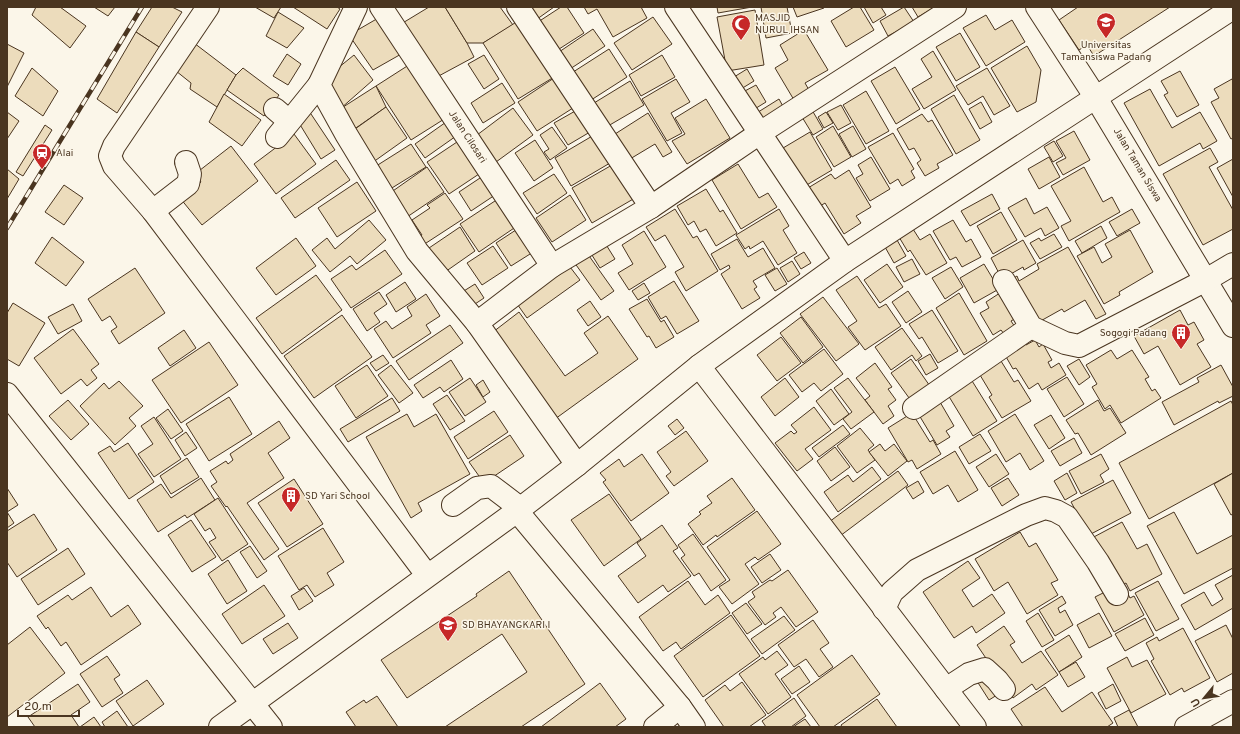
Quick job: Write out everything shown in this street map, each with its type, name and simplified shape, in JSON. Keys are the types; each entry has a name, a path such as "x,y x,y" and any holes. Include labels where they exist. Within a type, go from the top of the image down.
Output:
{"street":[{"path":"208,7 114,146 110,156 114,166 153,212 427,575"},
{"path":"280,122 319,85 356,7"},
{"name":"Jalan Cilosari","path":"381,7 552,266"},
{"path":"518,7 651,207"},
{"path":"676,7 845,261"},
{"path":"477,323 552,266 651,207 760,133 955,7"},
{"name":"Jalan Taman Siswa","path":"1037,7 1096,98 1233,326"},
{"path":"220,727 518,510 577,465 698,366 845,261 1233,8"},
{"path":"319,85 346,134 417,251 477,323 577,465"},
{"path":"153,212 188,184 190,174 186,162"},
{"path":"1004,282 1031,327 1065,343 1079,346 1206,280 1233,264"},
{"path":"914,408 1031,327"},
{"path":"698,366 975,727"},
{"path":"7,394 271,727"},
{"path":"453,505 477,488 491,486 518,510 680,707 694,727"},
{"path":"884,609 892,592 917,570 1026,514 1045,508 1056,511 1067,517 1098,562 1117,594"},
{"path":"946,689 969,674 985,669 1004,689"},
{"path":"1186,727 1233,701"},
{"path":"655,727 680,707"}],"building":[{"path":"36,7 60,7 86,26 70,48 32,15"},
{"path":"94,7 115,7 108,16"},
{"path":"152,7 172,7 182,12 159,47 136,32"},
{"path":"255,7 281,7 274,18"},
{"path":"293,7 337,7 340,9 327,29"},
{"path":"429,7 445,7 474,57 435,78 401,24"},
{"path":"445,7 500,7 513,25 483,43 467,43"},
{"path":"525,7 554,7 533,22"},
{"path":"561,7 567,7 584,33 556,51 538,22"},
{"path":"584,7 641,7 647,18 613,37 597,9 588,14"},
{"path":"717,7 752,7 718,13"},
{"path":"761,7 787,7 792,33 766,38"},
{"path":"793,7 823,7 824,8 797,17"},
{"path":"854,7 860,7 874,30 846,47 831,21"},
{"path":"864,7 881,7 886,15 873,23"},
{"path":"904,7 914,22 888,36 880,21"},
{"path":"912,7 935,7 918,17"},
{"path":"1078,7 1170,7 1094,56 1087,45 1079,50 1059,20"},
{"name":"MASJID NURUL IHSAN","path":"755,10 764,65 727,71 717,17"},
{"path":"278,12 304,28 287,48 266,36"},
{"path":"986,15 995,30 1012,20 1025,42 986,66 963,28"},
{"path":"380,17 403,53 373,70 349,35"},
{"path":"653,17 672,44 632,70 614,43"},
{"path":"518,21 554,77 518,99 483,43"},
{"path":"593,29 605,46 570,69 559,52"},
{"path":"804,30 828,70 805,83 809,90 794,100 775,68 788,60 780,45"},
{"path":"136,32 159,47 117,113 97,99"},
{"path":"960,33 980,67 956,81 936,47"},
{"path":"194,43 236,75 217,107 190,89 191,83 176,71"},
{"path":"7,44 24,53 7,87"},
{"path":"1027,46 1041,70 1036,102 1017,112 991,68"},
{"path":"609,49 627,77 588,102 570,74"},
{"path":"933,51 956,90 924,109 912,89 932,77 921,59"},
{"path":"287,54 301,64 288,85 273,76"},
{"path":"354,55 373,80 340,109 322,84 333,72"},
{"path":"484,55 499,79 484,89 468,64"},
{"path":"662,55 675,77 641,96 629,75"},
{"path":"415,61 449,116 411,140 376,86"},
{"path":"895,67 920,109 896,124 871,81"},
{"path":"32,68 58,91 43,116 15,96"},
{"path":"243,68 279,95 264,116 227,90 236,75"},
{"path":"987,68 1010,106 994,115 983,96 968,105 956,86"},
{"path":"747,69 754,81 741,89 734,77"},
{"path":"1180,71 1199,105 1177,117 1164,95 1168,93 1161,81"},
{"path":"554,78 573,108 537,131 518,102"},
{"path":"676,79 690,102 671,113 682,133 667,141 642,99"},
{"path":"1232,79 1233,138 1231,139 1211,102 1219,98 1214,89"},
{"path":"630,81 644,105 608,126 594,103"},
{"path":"502,83 515,103 483,123 471,103"},
{"path":"756,85 766,102 753,110 743,92"},
{"path":"376,86 386,107 353,130 340,109"},
{"path":"1150,89 1172,128 1200,112 1217,141 1203,149 1200,143 1159,166 1124,103"},
{"path":"866,91 889,131 866,144 843,105"},
{"path":"224,94 261,120 242,146 209,122"},
{"path":"954,95 980,140 956,154 931,109"},
{"path":"706,99 730,138 687,164 672,141 685,134 675,118"},
{"path":"779,99 786,112 762,126 755,114"},
{"path":"981,102 992,122 980,129 969,109"},
{"path":"841,105 851,123 838,130 827,112"},
{"path":"386,107 407,138 369,165 348,134"},
{"path":"513,108 533,135 496,162 477,135"},
{"path":"577,110 590,132 568,145 554,123"},
{"path":"812,110 823,129 813,135 802,117"},
{"path":"309,111 335,150 321,159 299,123"},
{"path":"7,112 19,121 7,139"},
{"path":"826,112 833,123 824,128 818,117"},
{"path":"648,113 672,152 663,157 655,144 630,159 615,134"},
{"path":"922,114 928,122 932,120 953,155 937,164 939,168 925,176 917,163 921,160 914,148 909,150 897,129"},
{"path":"449,120 459,134 425,158 415,144"},
{"path":"45,125 52,130 23,176 16,172"},
{"path":"833,126 851,157 834,167 816,137"},
{"path":"853,126 866,149 852,157 839,134"},
{"path":"552,127 567,148 550,160 544,152 549,149 540,135"},
{"path":"1074,131 1090,160 1063,175 1056,163 1066,158 1056,141"},
{"path":"810,132 832,170 805,186 778,151"},
{"path":"893,133 914,169 911,171 915,178 902,186 898,179 890,184 868,147"},
{"path":"294,134 316,164 276,194 254,164"},
{"path":"594,135 610,163 571,186 555,158"},
{"path":"463,138 485,170 449,194 427,162"},
{"path":"535,140 553,168 534,181 515,153"},
{"path":"1054,141 1063,156 1053,162 1044,147"},
{"path":"411,144 426,167 387,191 373,168"},
{"path":"231,146 258,181 202,225 180,198 201,182 195,174"},
{"path":"1210,148 1218,162 1209,167 1233,210 1233,229 1203,245 1163,174"},
{"path":"871,157 890,189 870,201 856,178 863,174 858,165"},
{"path":"1049,157 1060,177 1039,189 1028,169"},
{"path":"1233,159 1233,197 1217,168"},
{"path":"336,160 350,180 295,218 281,198"},
{"path":"738,164 759,198 768,193 777,207 741,229 712,180"},
{"path":"612,165 635,198 592,223 572,188"},
{"path":"427,167 444,192 407,217 390,193"},
{"path":"1084,167 1103,202 1112,197 1120,212 1069,241 1061,226 1071,221 1051,186"},
{"path":"7,169 19,179 7,199"},
{"path":"849,170 871,207 856,216 861,223 844,234 825,203 814,210 803,191 831,174 835,179"},
{"path":"486,174 498,193 471,211 459,192"},
{"path":"554,174 567,193 537,214 523,193"},
{"path":"357,182 376,211 337,237 318,208"},
{"path":"64,185 83,198 64,225 45,212"},
{"path":"706,189 720,212 723,210 737,233 716,246 706,229 700,232 694,221 688,225 677,206"},
{"path":"445,193 463,219 420,247 415,240 422,235 412,220 430,208 427,205"},
{"path":"992,194 1000,209 970,226 961,211"},
{"path":"570,195 586,220 552,242 536,218"},
{"path":"501,197 520,224 479,252 460,224"},
{"path":"1026,198 1034,214 1047,207 1059,228 1045,236 1041,228 1025,237 1008,208"},
{"path":"675,209 693,238 697,236 718,271 686,291 675,272 684,267 665,235 655,241 646,227"},
{"path":"779,209 789,226 783,230 797,253 778,265 763,241 750,249 749,246 745,249 736,235"},
{"path":"1132,209 1140,223 1117,236 1109,222"},
{"path":"1001,212 1017,240 993,254 977,226"},
{"path":"369,220 386,240 357,264 350,256 330,272 312,250 327,238 335,249"},
{"path":"953,220 966,242 971,239 981,257 962,267 956,257 950,260 933,231"},
{"path":"522,226 538,249 511,266 496,243"},
{"path":"1101,226 1107,238 1082,253 1075,241"},
{"path":"460,227 475,251 445,272 429,248"},
{"path":"913,229 920,240 930,234 947,263 926,275 910,250 908,252 899,237"},
{"path":"1130,230 1153,272 1119,292 1120,295 1104,304 1077,256 1094,247 1102,263 1112,257 1105,244"},
{"path":"644,231 666,267 629,290 618,273 633,264 622,245"},
{"path":"1054,234 1062,247 1040,259 1030,243 1039,238 1041,241"},
{"path":"52,237 84,262 66,286 35,263"},
{"path":"296,238 316,266 276,295 256,268"},
{"path":"737,239 748,257 763,248 775,268 753,281 757,287 754,289 760,298 742,309 721,274 730,268 729,265 720,270 711,254"},
{"path":"897,240 906,256 894,263 885,247"},
{"path":"1023,240 1036,263 1024,270 1023,267 1002,279 991,258"},
{"path":"605,243 615,259 600,268 590,252"},
{"path":"493,246 508,268 482,285 467,263"},
{"path":"1068,247 1106,314 1096,319 1085,300 1064,312 1062,309 1037,323 1007,282 1017,276 1019,281 1039,269 1037,264"},
{"path":"385,250 402,274 351,308 331,279 352,265 356,270"},
{"path":"804,252 811,263 801,269 794,258"},
{"path":"587,253 614,291 601,300 574,262"},
{"path":"912,259 920,274 904,282 896,267"},
{"path":"792,261 800,274 788,282 780,268"},
{"path":"567,263 580,280 527,318 515,301"},
{"path":"887,264 903,287 880,303 864,280"},
{"path":"984,264 999,289 974,303 960,278"},
{"path":"951,267 963,287 945,299 932,278"},
{"path":"135,268 165,313 119,344 111,331 117,327 110,316 102,321 88,299"},
{"path":"777,268 787,284 775,291 765,275"},
{"path":"316,275 342,310 282,354 256,318"},
{"path":"857,276 879,308 886,304 901,326 865,350 848,327 857,321 836,290"},
{"path":"674,281 699,321 677,334 666,316 661,319 648,297"},
{"path":"405,282 416,299 396,312 386,295"},
{"path":"644,283 650,293 638,300 632,291"},
{"path":"475,284 484,298 469,308 459,294"},
{"path":"908,291 922,312 906,323 892,302"},
{"path":"1003,291 1018,317 1011,321 1015,327 1004,334 1001,330 993,335 980,313 989,308 986,302"},
{"path":"379,292 387,304 374,313 380,322 367,331 353,309"},
{"path":"959,293 987,341 964,355 936,308"},
{"path":"426,294 440,316 426,325 431,333 393,358 374,329 386,321 392,329 412,316 407,307"},
{"path":"823,297 859,344 836,361 800,314"},
{"path":"647,299 661,322 664,320 674,337 656,348 629,309"},
{"path":"590,301 601,317 588,326 577,310"},
{"path":"13,303 45,323 19,366 7,359 7,313"},
{"path":"73,304 82,321 58,334 48,317"},
{"path":"932,310 958,351 938,363 922,337 919,339 909,324"},
{"name":"Sogogi Padang","path":"1180,310 1188,325 1194,322 1204,340 1197,344 1211,367 1180,385 1158,346 1144,354 1134,336"},
{"path":"519,312 565,376 598,353 584,333 608,316 638,359 555,419 493,332"},
{"path":"342,315 372,357 314,398 284,356"},
{"path":"801,317 823,347 803,363 780,333"},
{"path":"450,325 463,343 409,380 396,361"},
{"path":"902,328 922,356 916,361 912,355 891,370 875,347"},
{"path":"73,329 99,364 91,370 97,378 87,386 81,379 61,394 34,358"},
{"path":"184,330 196,348 170,366 158,348"},
{"path":"781,337 801,363 777,381 757,355"},
{"path":"1035,340 1039,347 1043,344 1052,360 1048,362 1051,368 1059,363 1066,375 1042,390 1038,383 1029,389 1016,368 1013,369 1005,355 1025,343 1026,345"},
{"path":"209,342 238,385 181,423 152,380"},
{"path":"824,349 843,374 821,391 814,383 802,392 789,375"},
{"path":"1111,350 1117,359 1132,350 1149,377 1145,379 1152,391 1155,389 1161,398 1121,423 1110,405 1105,409 1092,387 1097,384 1086,365"},
{"path":"930,354 938,368 926,375 918,361"},
{"path":"383,355 389,363 376,371 370,363"},
{"path":"911,359 932,389 912,402 891,373"},
{"path":"1079,359 1090,377 1079,385 1067,366"},
{"path":"451,360 463,379 444,392 440,387 423,398 414,385"},
{"path":"1001,361 1014,382 1018,380 1031,401 1002,418 989,397 992,395 980,375"},
{"path":"875,363 892,387 888,389 896,400 888,406 894,416 883,424 865,400 870,396 856,378"},
{"path":"367,365 388,396 356,418 335,386"},
{"path":"391,365 413,393 399,403 378,375"},
{"path":"1221,365 1233,387 1233,396 1219,403 1218,401 1174,425 1162,402 1199,382 1197,378"},
{"path":"969,376 997,421 973,436 945,390"},
{"path":"1067,377 1084,404 1064,417 1047,389"},
{"path":"470,378 486,402 465,416 449,392"},
{"path":"785,378 799,397 775,416 761,397"},
{"path":"848,378 874,412 851,429 843,419 852,412 834,388"},
{"path":"483,380 490,392 483,397 476,385"},
{"path":"119,381 143,406 129,418 136,426 115,445 80,406 104,383 109,389"},
{"path":"831,389 849,414 834,425 816,401"},
{"path":"447,395 465,421 450,430 433,404"},
{"path":"229,397 252,434 209,461 186,424"},
{"path":"392,398 400,411 348,442 340,429"},
{"path":"68,400 89,424 71,440 49,416"},
{"path":"1098,400 1104,411 1110,408 1126,433 1091,455 1078,433 1075,434 1066,420"},
{"path":"1231,401 1233,405 1233,473 1149,519 1119,463"},
{"path":"940,402 954,426 946,431 950,437 937,445 919,415"},
{"path":"814,407 831,430 805,449 813,459 797,471 775,443 791,431 794,434 797,432 791,425"},
{"path":"168,409 183,431 171,439 156,418"},
{"path":"494,411 508,432 468,459 454,437"},
{"path":"912,413 930,442 933,440 941,454 917,469 912,460 908,462 888,428"},
{"path":"407,414 414,427 436,414 470,474 418,503 422,511 411,518 366,437"},
{"path":"1015,414 1044,461 1030,470 1020,453 1006,462 988,431"},
{"path":"1051,415 1065,438 1049,449 1034,425"},
{"path":"154,417 181,459 154,477 138,454 153,444 141,426"},
{"path":"677,419 684,428 675,435 668,426"},
{"path":"279,421 290,438 268,453 284,478 247,503 279,549 264,560 227,506 226,507 211,486 217,482 210,471 226,461 228,464 233,460 230,454"},
{"path":"843,425 850,434 819,457 812,448"},
{"path":"860,428 874,445 868,450 875,460 857,473 837,446"},
{"path":"686,431 708,461 674,486 666,476 671,472 657,452"},
{"path":"186,432 197,448 185,456 175,440"},
{"path":"980,434 991,451 969,464 959,447"},
{"path":"510,435 524,456 484,483 469,462"},
{"path":"1074,438 1082,453 1060,466 1051,451"},
{"path":"128,443 154,482 129,499 98,453 110,446 114,452"},
{"path":"880,444 885,451 894,444 907,461 888,476 869,452"},
{"path":"835,447 850,467 831,481 817,461"},
{"path":"955,451 978,490 958,502 948,485 933,494 920,472"},
{"path":"642,454 669,493 631,521 603,482 606,480 600,473 619,459 624,467"},
{"path":"996,454 1009,474 989,487 976,467"},
{"path":"1101,454 1109,469 1100,475 1104,482 1081,494 1069,471"},
{"path":"187,458 199,477 171,494 160,476"},
{"path":"872,467 881,479 838,512 824,492 848,475 853,482"},
{"path":"898,471 908,485 840,536 829,522"},
{"path":"1067,473 1077,493 1065,500 1054,481"},
{"path":"1233,473 1233,514 1231,515 1214,484"},
{"path":"201,478 215,500 187,518 185,515 158,532 137,500 161,484 171,498"},
{"path":"732,478 755,510 703,545 688,524 701,514 699,512 712,503 707,496"},
{"path":"1008,478 1019,495 1002,506 991,488"},
{"name":"SD Yari School","path":"294,479 323,524 287,547 258,503"},
{"path":"1113,480 1131,513 1089,535 1071,502"},
{"path":"918,481 924,492 913,499 906,488"},
{"path":"7,488 18,505 7,512"},
{"path":"609,494 641,539 604,566 571,520"},
{"path":"218,498 248,544 222,561 209,542 216,538 210,528 205,531 194,514"},
{"path":"757,511 781,544 758,560 755,557 745,564 759,584 732,604 719,587 730,580 707,547"},
{"path":"7,512 14,523 7,528"},
{"path":"1174,512 1197,554 1233,535 1233,568 1184,594 1147,526"},
{"path":"34,514 57,550 17,577 7,562 7,531"},
{"path":"191,520 216,557 192,572 168,535"},
{"path":"1122,522 1137,549 1147,544 1162,574 1130,591 1126,583 1116,588 1090,539"},
{"path":"662,525 678,548 673,551 691,576 668,592 663,585 638,603 618,576 646,556 637,543"},
{"path":"323,528 344,562 327,573 334,585 315,597 307,585 299,590 278,556"},
{"path":"1020,532 1029,547 1036,543 1058,580 1051,583 1058,595 1027,614 1008,582 994,591 975,559"},
{"path":"693,534 726,580 711,591 699,573 694,576 681,558 685,555 678,545"},
{"path":"250,546 267,571 257,578 240,552"},
{"path":"68,548 85,574 38,605 21,579"},
{"path":"770,554 781,570 762,583 751,567"},
{"path":"228,560 247,591 227,604 208,574"},
{"path":"968,561 980,578 962,590 973,607 992,594 1005,613 976,633 972,626 954,638 923,592"},
{"path":"788,570 818,612 796,627 781,607 773,613 776,617 765,625 748,602 755,597 752,592"},
{"name":"SD BHAYANGKARI I","path":"509,571 585,684 521,727 445,727 527,672 502,634 407,698 381,660 477,596 476,594"},
{"path":"1233,575 1233,608 1195,630 1181,605 1204,592 1212,606 1223,599 1215,585"},
{"path":"688,581 705,605 718,595 730,613 681,649 676,642 663,651 639,617"},
{"path":"1158,581 1179,619 1156,631 1135,593"},
{"path":"264,585 285,616 242,644 222,614"},
{"path":"91,587 111,617 128,605 141,624 81,665 66,642 61,646 48,627 46,629 37,616 68,595 72,600"},
{"path":"304,588 313,601 299,610 291,596"},
{"path":"1111,589 1127,592 1130,598 1134,596 1144,615 1114,632 1095,597"},
{"path":"1062,596 1066,603 1058,608 1060,613 1065,610 1073,625 1055,636 1039,610"},
{"path":"746,603 762,624 747,634 732,613"},
{"path":"1038,613 1054,640 1042,647 1026,621"},
{"path":"1099,613 1112,636 1089,648 1077,625"},
{"path":"731,615 760,656 703,697 674,656"},
{"path":"784,616 795,630 762,654 751,639"},
{"path":"1145,618 1154,635 1125,651 1115,634"},
{"path":"813,620 829,643 820,649 833,667 819,677 806,659 794,667 778,645"},
{"path":"288,623 298,638 273,654 263,639"},
{"path":"1226,625 1233,639 1233,673 1217,682 1195,641"},
{"path":"1004,626 1015,642 1010,645 1022,663 1041,651 1058,675 1036,690 1032,684 1013,698 977,645"},
{"path":"30,627 65,673 7,717 7,645"},
{"path":"1183,628 1210,678 1184,692 1182,688 1170,695 1151,661 1154,659 1146,643 1157,637 1159,641"},
{"path":"1069,635 1082,657 1059,672 1045,650"},
{"path":"777,651 788,665 775,674 791,697 768,714 739,674 763,657 765,660"},
{"path":"852,655 880,694 833,727 820,727 797,695"},
{"path":"107,656 120,675 114,679 123,693 102,707 80,674"},
{"path":"1127,657 1132,667 1147,660 1166,694 1131,713 1107,668"},
{"path":"1076,662 1085,677 1068,687 1059,672"},
{"path":"799,666 810,682 792,694 781,679"},
{"path":"982,673 997,695 989,700 975,678"},
{"path":"147,680 164,704 133,726 116,701"},
{"path":"742,682 766,715 749,727 724,727 705,700 725,685 730,691"},
{"path":"600,683 626,719 615,727 541,727"},
{"path":"78,684 90,702 71,715 79,727 35,727 28,717"},
{"path":"1113,684 1121,701 1106,709 1098,693"},
{"path":"1045,687 1062,712 1092,692 1113,723 1107,727 1023,727 1011,709"},
{"path":"377,696 398,727 356,727 346,712 364,700 366,703"},
{"path":"794,698 806,716 791,727 766,727 762,721"},
{"path":"877,699 897,727 842,727 841,725"},
{"path":"1129,710 1138,727 1118,727 1114,718"},
{"path":"117,711 128,727 105,727 102,722"},
{"path":"94,717 101,727 80,727"},
{"path":"805,719 811,727 793,727"}],"railway":[{"path":"7,228 142,7"}],"place":[{"name":"Universitas Tamansiswa Padang","path":"1106,39"},
{"name":"MASJID NURUL IHSAN","path":"741,41"},
{"name":"Alai","path":"42,170"},
{"name":"Sogogi Padang","path":"1181,350"},
{"name":"SD Yari School","path":"291,513"},
{"name":"SD BHAYANGKARI I","path":"448,642"}]}
